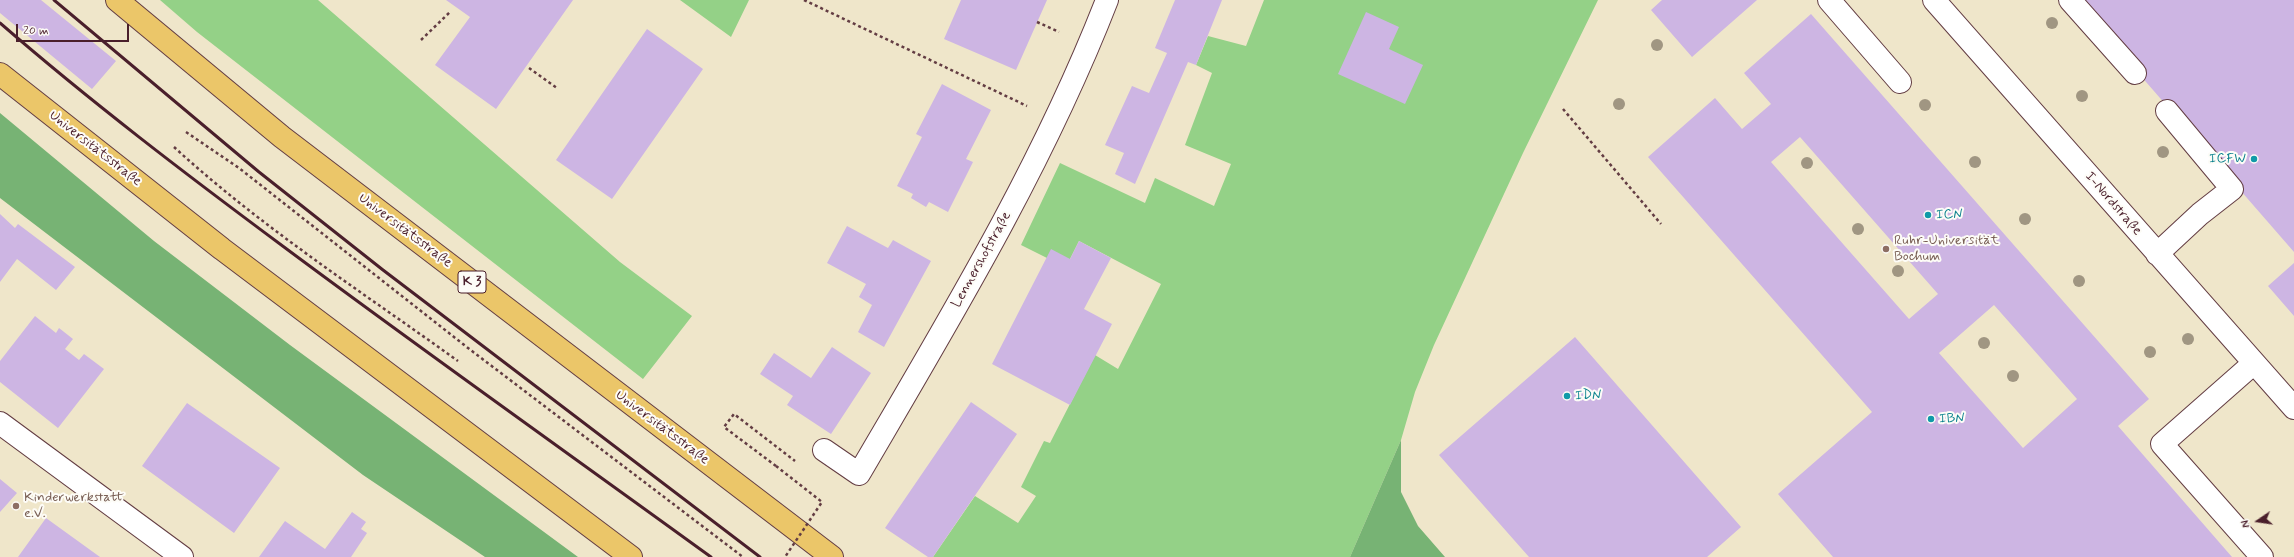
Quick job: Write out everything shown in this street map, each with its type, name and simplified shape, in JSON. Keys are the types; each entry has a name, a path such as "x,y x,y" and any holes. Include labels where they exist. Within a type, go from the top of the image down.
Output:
{"highway":[{"name":"Universitätsstraße","path":"117,0 282,138 832,557"},
{"name":"Universitätsstraße","path":"0,74 222,249 630,557"}],"street":[{"name":"Lennershofstraße","path":"824,450 859,474 975,275 1056,120 1107,0"},
{"path":"1829,0 1900,82"},
{"name":"I-Nordstraße","path":"1934,0 2294,408"},
{"path":"2070,0 2135,73"},
{"path":"2157,254 2200,214 2232,189 2167,111"},
{"path":"2254,363 2162,444 2262,557"},
{"path":"0,423 182,557"}],"path":[{"path":"804,0 1056,120"},
{"path":"420,40 450,12"},
{"path":"529,68 557,88"},
{"path":"1563,109 1661,224"},
{"path":"186,132 239,168 468,348 743,557"},
{"path":"174,147 214,182 276,230 458,361"},
{"path":"785,557 822,502 724,427 734,414 800,465"}],"green space":[{"path":"160,0 318,0 620,262 692,316 643,379 197,32"},
{"path":"680,0 749,0 731,37"},
{"path":"1264,0 1598,0 1523,153 1434,345 1415,392 1401,440 1350,557 933,557 975,496 1018,523 1036,496 1021,487 1044,441 1050,443 1095,355 1118,369 1161,284 1079,241 1070,259 1047,258 1021,245 1060,163 1145,203 1155,178 1214,206 1231,164 1185,145 1212,73 1196,65 1208,36 1246,46"},
{"path":"0,113 154,241 290,345 578,557 485,557 363,475 0,198"},
{"path":"1401,440 1401,492 1418,526 1445,557 1350,557"}],"building":[{"path":"0,0 41,0 116,61 92,89 0,13"},
{"path":"446,0 573,0 496,109 435,65 470,17"},
{"path":"961,0 1047,0 1016,70 944,39"},
{"path":"1175,0 1222,0 1196,65 1188,62 1135,184 1115,174 1124,153 1105,145 1132,86 1149,93 1167,53 1155,48"},
{"path":"1662,0 1757,0 1692,57 1651,10"},
{"name":"ICFW","path":"2075,0 2294,0 2294,252 2133,67"},
{"path":"1366,12 1399,27 1389,49 1423,65 1405,104 1338,74"},
{"path":"1811,14 2149,399 2118,426 2232,557 1833,557 1778,494 1872,412 1648,157 1715,98 1742,129 1771,104 1744,73","holes":["1800,137 1938,294 1909,319 1771,162","1994,305 2077,399 2023,448 1939,353"]},
{"path":"647,29 703,69 612,199 556,160"},
{"path":"942,84 991,110 966,159 973,162 948,212 929,202 926,207 911,198 913,194 897,186 922,137 916,134"},
{"path":"0,214 15,228 18,224 75,267 56,290 17,259 0,282"},
{"path":"847,226 888,248 893,240 931,261 884,347 858,332 872,305 859,297 866,284 827,263"},
{"path":"1079,241 1111,258 1084,309 1112,324 1070,405 992,364 1051,249 1070,259"},
{"path":"2294,263 2294,316 2268,286"},
{"path":"35,316 56,333 59,328 73,339 65,349 79,360 84,354 104,369 58,428 0,382 0,361"},
{"name":"IDN","path":"1575,337 1741,527 1707,557 1529,557 1439,455"},
{"path":"832,347 871,373 831,434 787,405 793,396 760,374 774,353 811,378"},
{"path":"971,402 1017,434 933,557 928,557 885,528"},
{"path":"187,403 280,468 234,533 142,466"},
{"path":"0,479 17,493 0,512"},
{"path":"352,512 366,522 361,529 367,533 351,557 259,557 285,521 325,549"},
{"path":"46,518 100,557 18,557"}],"railway":[{"path":"54,0 259,172 383,270 760,557"},
{"path":"0,23 104,110 248,220 390,325 711,557"}],"place":[{"name":"ICFW","path":"2254,159"},
{"name":"ICN","path":"1928,215"},
{"name":"Ruhr-Universität Bochum","path":"1886,249"},
{"name":"IDN","path":"1567,396"},
{"name":"IBN","path":"1931,419"},
{"name":"Kinderwerkstatt e.V.","path":"16,506"}]}
